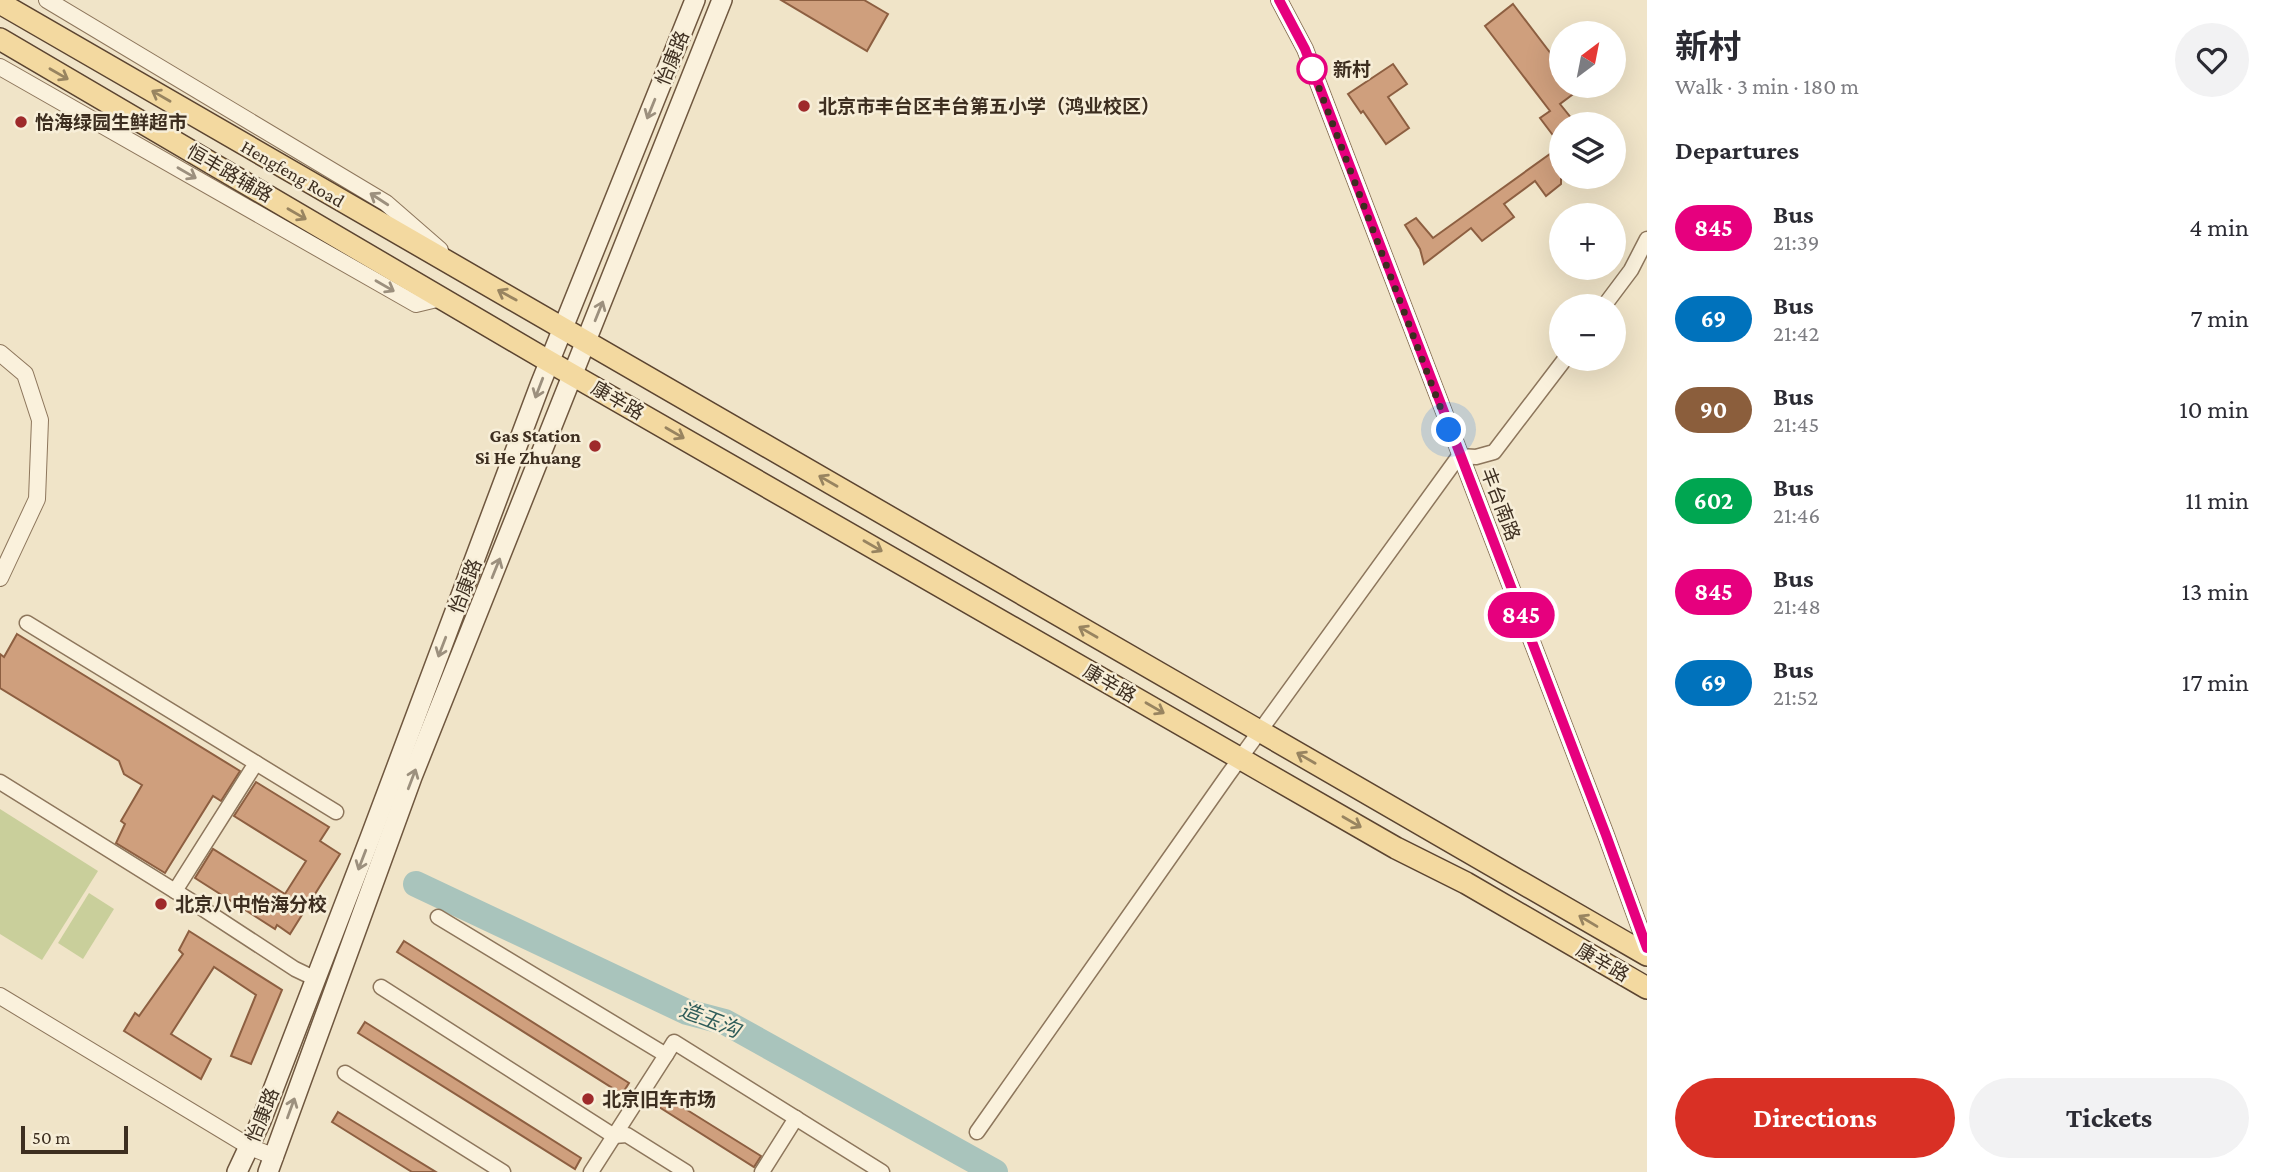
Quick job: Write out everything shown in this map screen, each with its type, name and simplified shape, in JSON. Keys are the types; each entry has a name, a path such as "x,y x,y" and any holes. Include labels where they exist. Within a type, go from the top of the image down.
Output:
{"main road":[{"name":"怡康路","path":"237,1172 250,1147 316,979 550,362 695,0"},
{"name":"怡康路","path":"272,1165 412,777 722,0"},
{"name":"Hengfeng Road","path":"5,8 587,341"},
{"name":"Hengfeng Road","path":"0,39 574,374"},
{"name":"康辛路","path":"587,341 1647,955"},
{"name":"康辛路","path":"574,374 1396,848 1466,883 1647,988"}],"street":[{"path":"47,0 386,203 469,274"},
{"name":"丰台南路","path":"1279,0 1305,49 1647,948"},
{"name":"恒丰路辅路","path":"0,67 416,304 441,298"},
{"path":"1613,294 1632,270 1647,239"},
{"path":"0,353 25,374 40,420 37,499 0,578"},
{"path":"977,1132 1240,758 1459,456 1476,457 1494,452 1555,371"},
{"path":"26,623 336,812"},
{"path":"175,891 256,763"},
{"path":"0,782 295,969 316,979"},
{"path":"438,917 666,1055"},
{"path":"381,987 614,1136 627,1135 685,1172"},
{"path":"0,996 250,1147 272,1165"},
{"path":"591,1172 674,1042 882,1172"},
{"path":"345,1073 503,1172"},
{"path":"762,1172 796,1118"}],"green space":[{"path":"0,809 98,871 42,960 0,934"},
{"path":"89,893 114,909 83,959 58,943"}],"building":[{"path":"781,0 864,0 888,14 867,51"},
{"path":"1513,4 1549,51 1549,98 1568,98 1560,104 1566,112 1549,112 1549,130 1540,118 1550,111 1485,26"},
{"path":"1393,64 1407,84 1388,97 1409,128 1386,144 1348,94"},
{"path":"1549,155 1549,189 1555,189 1546,196 1535,181 1504,204 1514,217 1482,241 1471,228 1424,264 1420,249 1405,225 1416,218 1433,238"},
{"path":"17,634 240,771 221,801 213,796 165,873 116,843 125,824 121,821 142,785 124,774 119,761 0,688 0,654 4,657"},
{"path":"256,782 329,827 320,841 340,854 290,934 277,925 275,929 195,878 213,849 285,894 306,861 234,816"},
{"path":"189,931 282,990 251,1064 231,1056 256,995 214,967 171,1034 211,1059 201,1079 124,1031 135,1013 139,1016 183,954 179,950"},
{"path":"404,941 629,1083 622,1094 397,952"},
{"path":"365,1022 581,1158 575,1169 358,1033"},
{"path":"655,1090 761,1156 754,1167 648,1100"},
{"path":"338,1112 436,1172 412,1172 332,1122"}],"waterway":[{"name":"造玉沟","path":"416,884 687,1012 725,1022 995,1172"}],"bus line":[{"name":"845","path":"1279,0 1305,49 1647,948"}],"place":[{"name":"新村","path":"1312,69"},
{"name":"北京市丰台区丰台第五小学（鸿业校区）","path":"804,106"},
{"name":"怡海绿园生鲜超市","path":"21,122"},
{"name":"Gas Station Si He Zhuang","path":"595,446"},
{"name":"北京八中怡海分校","path":"161,904"},
{"name":"北京旧车市场","path":"588,1099"}],"route":[{"path":"1312,69 1311,67 1449,430"}]}
